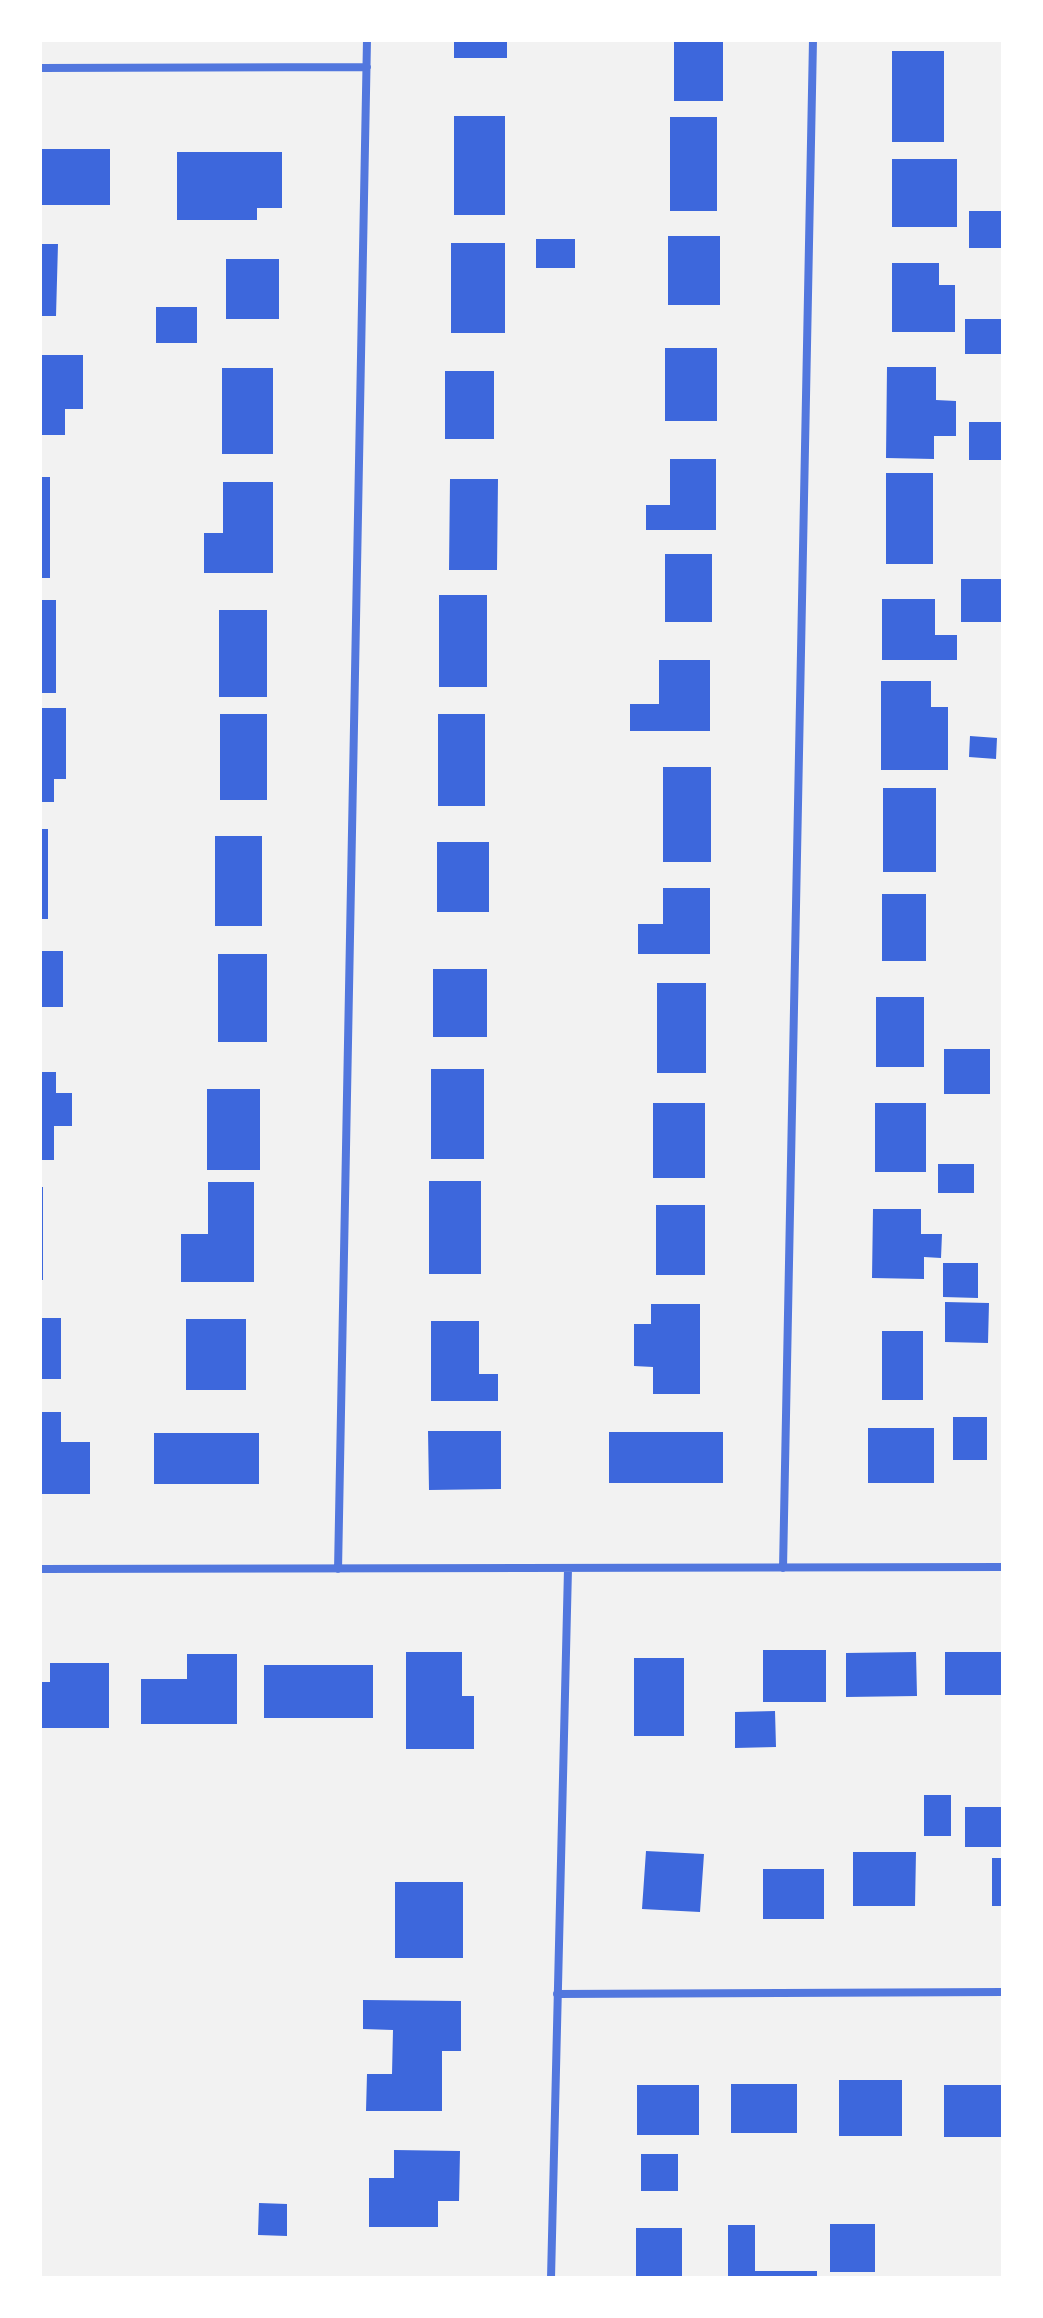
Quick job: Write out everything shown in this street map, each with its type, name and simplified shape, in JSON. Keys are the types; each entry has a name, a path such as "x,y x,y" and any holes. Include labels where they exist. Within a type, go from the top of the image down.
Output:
{"street":[{"path":"338,1569 367,40"},
{"path":"783,1568 813,40"},
{"path":"40,68 367,67"},
{"path":"40,1569 1003,1567"},
{"path":"551,2278 568,1569"},
{"path":"557,1994 1003,1992"}],"building":[{"path":"454,40 507,40 507,58 454,58"},
{"path":"674,40 723,40 723,101 674,101"},
{"path":"892,51 944,51 944,142 892,142"},
{"path":"454,116 505,116 505,215 454,215"},
{"path":"670,117 717,117 717,211 670,211"},
{"path":"40,149 110,149 110,205 40,205"},
{"path":"177,152 282,152 282,208 257,208 257,220 177,220"},
{"path":"892,159 957,159 957,227 892,227"},
{"path":"969,211 1003,211 1003,248 969,248"},
{"path":"668,236 720,236 720,305 668,305"},
{"path":"536,239 575,239 575,268 536,268"},
{"path":"451,243 505,243 505,333 451,333"},
{"path":"40,244 58,244 56,316 40,316"},
{"path":"226,259 279,259 279,319 226,319"},
{"path":"892,263 939,263 939,285 955,285 955,332 892,332"},
{"path":"156,307 197,307 197,343 156,343"},
{"path":"965,319 1003,319 1003,354 965,354"},
{"path":"665,348 717,348 717,421 665,421"},
{"path":"40,355 83,355 83,409 65,409 65,435 40,435"},
{"path":"887,367 936,367 936,400 956,401 956,436 934,436 934,459 886,458"},
{"path":"222,368 273,368 273,454 222,454"},
{"path":"445,371 494,371 494,439 445,439"},
{"path":"969,422 1003,422 1003,460 969,460"},
{"path":"670,459 716,459 716,530 646,530 646,505 670,505"},
{"path":"886,473 933,473 933,564 886,564"},
{"path":"40,477 50,477 50,578 40,578"},
{"path":"450,479 498,479 497,570 449,570"},
{"path":"223,482 273,482 273,573 204,573 204,533 223,533"},
{"path":"665,554 712,554 712,622 665,622"},
{"path":"961,579 1003,579 1003,622 961,622"},
{"path":"439,595 487,595 487,687 439,687"},
{"path":"882,599 935,599 935,635 957,635 957,660 882,660"},
{"path":"40,600 56,600 56,693 40,693"},
{"path":"219,610 267,610 267,697 219,697"},
{"path":"659,660 710,660 710,731 630,731 630,704 659,704"},
{"path":"881,681 931,681 931,707 948,707 948,770 881,770"},
{"path":"40,708 66,708 66,779 54,779 54,802 40,802"},
{"path":"220,714 267,714 267,800 220,800"},
{"path":"438,714 485,714 485,806 438,806"},
{"path":"970,736 997,738 996,759 969,757"},
{"path":"663,767 711,767 711,862 663,862"},
{"path":"883,788 936,788 936,872 883,872"},
{"path":"40,829 48,829 48,919 40,919"},
{"path":"215,836 262,836 262,926 215,926"},
{"path":"437,842 489,842 489,912 437,912"},
{"path":"663,888 710,888 710,954 638,954 638,924 663,924"},
{"path":"882,894 926,894 926,961 882,961"},
{"path":"40,951 63,951 63,1007 40,1007"},
{"path":"218,954 267,954 267,1042 218,1042"},
{"path":"433,969 487,969 487,1037 433,1037"},
{"path":"657,983 706,983 706,1073 657,1073"},
{"path":"876,997 924,997 924,1067 876,1067"},
{"path":"944,1049 990,1049 990,1094 944,1094"},
{"path":"431,1069 484,1069 484,1159 431,1159"},
{"path":"40,1072 56,1072 56,1093 72,1093 72,1126 54,1126 54,1160 40,1160"},
{"path":"207,1089 260,1089 260,1170 207,1170"},
{"path":"653,1103 705,1103 705,1178 653,1178"},
{"path":"875,1103 926,1103 926,1172 875,1172"},
{"path":"938,1164 974,1164 974,1193 938,1193"},
{"path":"429,1181 481,1181 481,1274 429,1274"},
{"path":"208,1182 254,1182 254,1282 181,1282 181,1234 208,1234"},
{"path":"40,1187 43,1187 43,1280 40,1280"},
{"path":"656,1205 705,1205 705,1275 656,1275"},
{"path":"873,1209 921,1209 921,1234 942,1234 941,1258 924,1257 924,1279 872,1278"},
{"path":"943,1263 978,1263 978,1298 943,1297"},
{"path":"945,1302 989,1303 988,1343 945,1342"},
{"path":"651,1304 700,1304 700,1394 653,1394 653,1367 634,1366 634,1324 651,1324"},
{"path":"40,1318 61,1318 61,1379 40,1379"},
{"path":"186,1319 246,1319 246,1390 186,1390"},
{"path":"431,1321 479,1321 479,1374 498,1374 498,1401 431,1401"},
{"path":"882,1331 923,1331 923,1400 882,1400"},
{"path":"40,1412 61,1412 61,1442 90,1442 90,1494 40,1494"},
{"path":"953,1417 987,1417 987,1460 953,1460"},
{"path":"868,1428 934,1428 934,1483 868,1483"},
{"path":"428,1431 501,1431 501,1489 429,1490"},
{"path":"609,1432 723,1432 723,1483 609,1483"},
{"path":"154,1433 259,1433 259,1484 154,1484"},
{"path":"763,1650 826,1650 826,1702 763,1702"},
{"path":"406,1652 462,1652 462,1696 474,1696 474,1749 406,1749"},
{"path":"916,1652 917,1696 846,1697 846,1653"},
{"path":"945,1652 1003,1652 1003,1695 945,1695"},
{"path":"187,1654 237,1654 237,1724 141,1724 141,1679 187,1679"},
{"path":"634,1658 684,1658 684,1736 634,1736"},
{"path":"50,1663 109,1663 109,1728 40,1728 40,1682 50,1682"},
{"path":"264,1665 373,1665 373,1718 264,1718"},
{"path":"775,1711 776,1747 735,1748 735,1712"},
{"path":"924,1795 951,1795 951,1836 924,1836"},
{"path":"965,1807 1003,1807 1003,1847 965,1847"},
{"path":"646,1851 704,1854 700,1912 642,1909"},
{"path":"853,1852 916,1852 915,1906 853,1906"},
{"path":"992,1858 1003,1858 1003,1906 992,1906"},
{"path":"763,1869 824,1869 824,1919 763,1919"},
{"path":"395,1882 463,1882 463,1958 395,1958"},
{"path":"363,2000 461,2001 461,2051 442,2051 442,2111 366,2111 367,2074 392,2074 393,2030 363,2029"},
{"path":"839,2080 902,2080 902,2136 839,2136"},
{"path":"731,2084 797,2084 797,2133 731,2133"},
{"path":"637,2085 699,2085 699,2135 637,2135"},
{"path":"944,2085 1003,2085 1003,2137 944,2137"},
{"path":"394,2150 460,2151 459,2201 438,2201 438,2227 369,2227 369,2178 394,2178"},
{"path":"641,2154 678,2154 678,2191 641,2191"},
{"path":"259,2203 287,2204 287,2236 258,2235"},
{"path":"830,2224 875,2224 875,2272 830,2272"},
{"path":"728,2225 755,2225 755,2271 817,2271 817,2278 728,2278"},
{"path":"636,2228 682,2228 682,2278 636,2278"}]}
